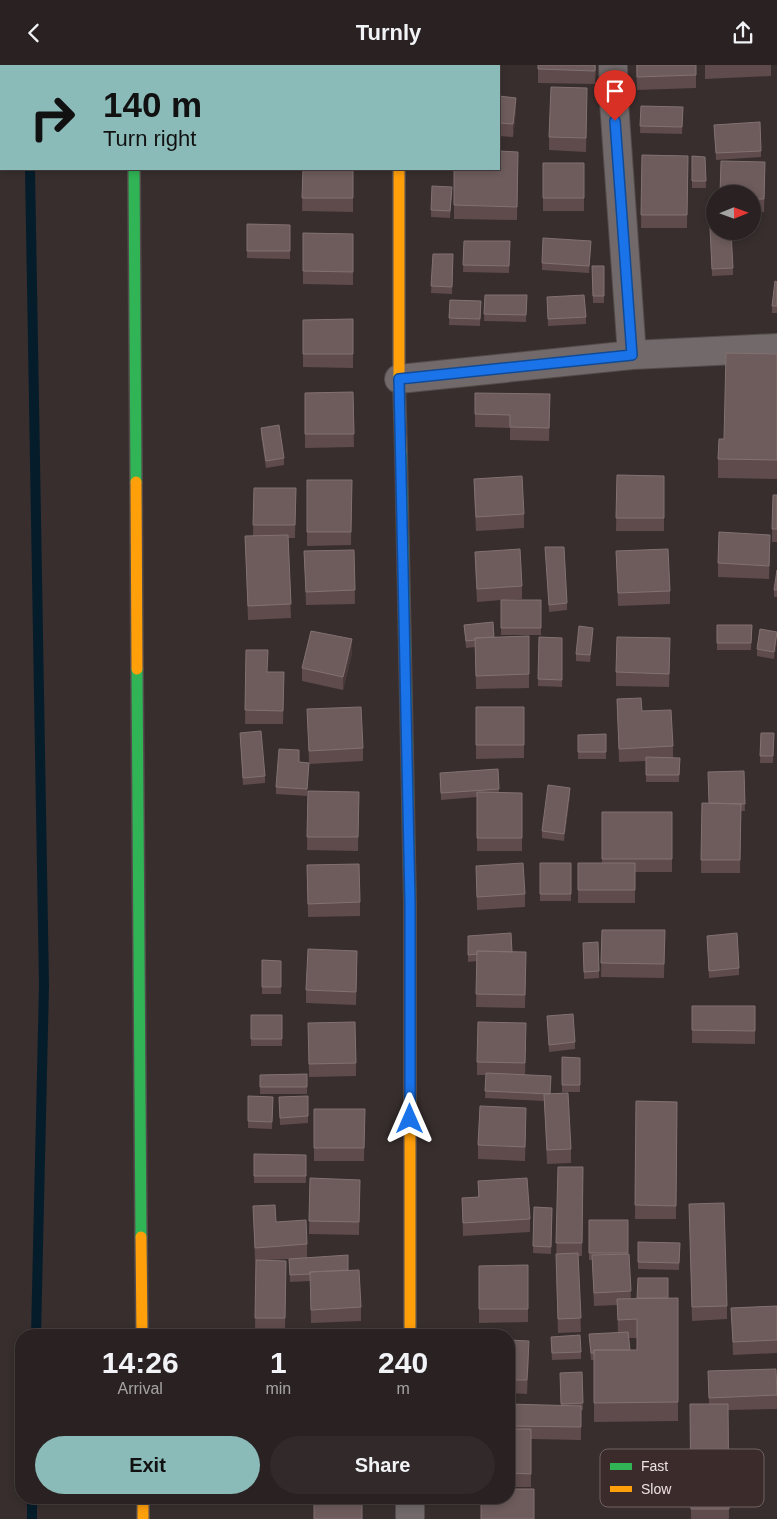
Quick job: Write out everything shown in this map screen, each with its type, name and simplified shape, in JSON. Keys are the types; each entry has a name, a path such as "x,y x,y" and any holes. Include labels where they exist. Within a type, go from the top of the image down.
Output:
{"street":[{"path":"613,65 632,355"},
{"path":"134,170 142,1329"},
{"path":"399,170 399,379 410,903 410,1329"},
{"path":"399,379 632,355 777,347"},
{"path":"143,1504 143,1519"},
{"path":"410,1504 410,1519"}],"building":[{"path":"538,65 595,65 595,71 538,69"},
{"path":"637,65 696,65 696,75 637,77"},
{"path":"551,87 587,88 586,138 549,137"},
{"path":"500,96 516,98 513,124 500,123"},
{"path":"641,106 683,107 682,127 640,126"},
{"path":"760,122 761,151 716,153 714,125"},
{"path":"500,151 518,152 517,207 454,205 454,170 500,170"},
{"path":"642,155 688,156 687,215 641,215"},
{"path":"692,156 705,157 706,181 692,181"},
{"path":"721,161 765,162 764,199 761,199 761,185 720,185"},
{"path":"543,163 584,163 584,198 543,198"},
{"path":"303,170 353,170 353,198 302,198"},
{"path":"432,186 452,187 450,211 431,210"},
{"path":"247,224 290,225 290,251 247,251"},
{"path":"303,233 353,234 353,272 303,271"},
{"path":"543,238 591,241 589,266 542,263"},
{"path":"711,240 731,240 733,268 712,269"},
{"path":"464,241 510,241 509,266 463,265"},
{"path":"433,254 453,254 452,287 431,286"},
{"path":"592,266 604,266 604,296 593,296"},
{"path":"775,281 777,282 777,306 772,306"},
{"path":"485,295 527,295 526,315 484,314"},
{"path":"584,295 586,317 548,319 547,297"},
{"path":"450,300 481,301 480,319 449,318"},
{"path":"353,319 353,354 303,354 303,320"},
{"path":"726,353 777,354 777,460 718,459 719,439 724,439"},
{"path":"353,392 354,434 305,434 305,393"},
{"path":"475,393 550,394 549,428 510,427 510,415 475,414"},
{"path":"279,425 284,458 266,461 261,428"},
{"path":"617,475 664,476 664,518 616,518"},
{"path":"522,476 524,514 476,517 474,479"},
{"path":"307,480 352,480 351,532 307,532"},
{"path":"254,488 296,488 295,525 253,525"},
{"path":"773,495 777,495 777,529 772,529"},
{"path":"719,532 770,535 769,566 718,563"},
{"path":"288,535 291,604 248,606 245,536"},
{"path":"545,547 564,547 567,603 549,605"},
{"path":"520,549 522,586 477,589 475,552"},
{"path":"668,549 670,591 618,593 616,551"},
{"path":"354,550 355,590 306,592 304,551"},
{"path":"777,570 777,590 774,590"},
{"path":"501,600 541,600 541,628 501,628"},
{"path":"493,622 494,637 475,638 475,640 466,641 464,625"},
{"path":"717,625 752,625 751,643 717,643"},
{"path":"579,626 593,628 590,655 576,654"},
{"path":"760,629 777,632 774,652 757,649"},
{"path":"311,631 352,639 343,677 302,668"},
{"path":"529,636 529,674 476,676 475,638"},
{"path":"539,637 562,638 562,680 538,679"},
{"path":"617,637 670,638 669,674 616,672"},
{"path":"246,650 268,650 267,672 284,672 283,711 245,710"},
{"path":"641,698 642,711 671,710 673,746 619,749 617,699"},
{"path":"361,707 363,748 309,751 307,709"},
{"path":"476,707 524,707 524,745 476,745"},
{"path":"261,731 265,776 243,778 240,733"},
{"path":"761,733 774,733 773,756 760,756"},
{"path":"606,734 606,752 578,752 578,735"},
{"path":"279,749 299,750 299,762 309,763 307,789 276,787"},
{"path":"646,757 680,758 679,775 646,775"},
{"path":"498,769 499,789 441,793 440,773"},
{"path":"744,771 745,804 709,803 708,772"},
{"path":"548,785 570,788 564,834 542,831"},
{"path":"308,791 359,792 358,837 307,837"},
{"path":"477,792 522,793 522,838 477,838"},
{"path":"702,803 741,804 740,860 701,860"},
{"path":"602,812 672,812 672,859 602,859"},
{"path":"523,863 525,894 477,897 476,866"},
{"path":"540,863 571,863 571,894 540,894"},
{"path":"578,863 635,863 635,890 578,890"},
{"path":"359,864 360,902 308,904 307,865"},
{"path":"602,930 665,930 664,964 601,963"},
{"path":"511,933 512,952 477,951 477,954 468,955 468,936"},
{"path":"737,933 739,968 709,971 707,936"},
{"path":"598,942 599,971 584,972 583,943"},
{"path":"308,949 357,951 356,992 306,990"},
{"path":"477,951 526,952 525,995 476,994"},
{"path":"262,960 281,961 281,987 262,987"},
{"path":"692,1006 755,1006 755,1031 692,1030"},
{"path":"573,1014 575,1042 549,1045 547,1016"},
{"path":"251,1015 282,1015 282,1039 251,1039"},
{"path":"355,1022 356,1063 309,1064 308,1023"},
{"path":"478,1022 526,1023 525,1063 477,1062"},
{"path":"562,1057 580,1058 580,1085 562,1085"},
{"path":"486,1073 551,1076 550,1094 485,1091"},
{"path":"307,1074 307,1087 260,1087 260,1075"},
{"path":"568,1093 571,1149 547,1150 544,1094"},
{"path":"248,1096 273,1097 272,1122 248,1121"},
{"path":"308,1096 308,1116 280,1118 279,1097"},
{"path":"636,1101 677,1102 676,1206 635,1205"},
{"path":"480,1106 526,1108 525,1147 478,1145"},
{"path":"314,1109 365,1109 364,1148 314,1148"},
{"path":"254,1154 306,1155 306,1176 254,1176"},
{"path":"558,1167 583,1167 582,1243 556,1243"},
{"path":"310,1178 360,1180 359,1222 309,1221"},
{"path":"527,1178 530,1219 463,1223 462,1198 479,1197 478,1181"},
{"path":"724,1203 727,1306 692,1307 689,1204"},
{"path":"275,1205 276,1222 306,1220 307,1244 255,1248 253,1206"},
{"path":"534,1207 552,1208 551,1247 533,1246"},
{"path":"589,1220 628,1220 628,1253 589,1253"},
{"path":"638,1242 680,1243 679,1263 638,1262"},
{"path":"578,1253 581,1318 558,1319 556,1254"},
{"path":"629,1254 631,1291 594,1293 592,1255"},
{"path":"348,1255 348,1270 290,1275 289,1259"},
{"path":"256,1260 286,1261 285,1318 255,1318"},
{"path":"528,1265 528,1309 479,1309 479,1266"},
{"path":"359,1270 361,1307 311,1310 310,1272"},
{"path":"638,1278 668,1278 668,1298 637,1298"},
{"path":"678,1298 678,1402 594,1403 594,1350 637,1350 637,1319 618,1320 617,1299"},
{"path":"777,1306 777,1340 733,1342 731,1308"},
{"path":"628,1332 630,1350 594,1350 594,1353 591,1353 589,1334"},
{"path":"580,1335 581,1352 552,1353 551,1337"},
{"path":"515,1340 529,1341 527,1380 515,1380"},
{"path":"776,1369 777,1395 709,1398 708,1371"},
{"path":"582,1372 583,1403 561,1404 560,1373"},
{"path":"515,1404 581,1406 581,1427 515,1426"},
{"path":"690,1404 728,1404 728,1449 690,1449"},
{"path":"515,1429 531,1429 531,1474 515,1473"},
{"path":"515,1489 534,1489 534,1519 481,1519 481,1504 515,1504"},
{"path":"314,1504 362,1504 362,1519 314,1519"},
{"path":"691,1507 729,1507 729,1509 691,1509"}],"waterway":[{"path":"30,170 44,985 36,1329"},
{"path":"32,1504 32,1519"}],"traffic: fast":[{"path":"134,170 136,482"},
{"path":"401,452 410,903 410,1051"},
{"path":"137,669 141,1237"}],"traffic: slow":[{"path":"399,170 401,452"},
{"path":"136,482 137,669"},
{"path":"410,1051 410,1329"},
{"path":"141,1237 142,1329"},
{"path":"143,1504 143,1519"}],"route":[{"path":"410,1119 410,903 399,379 632,355 615,121"}]}
